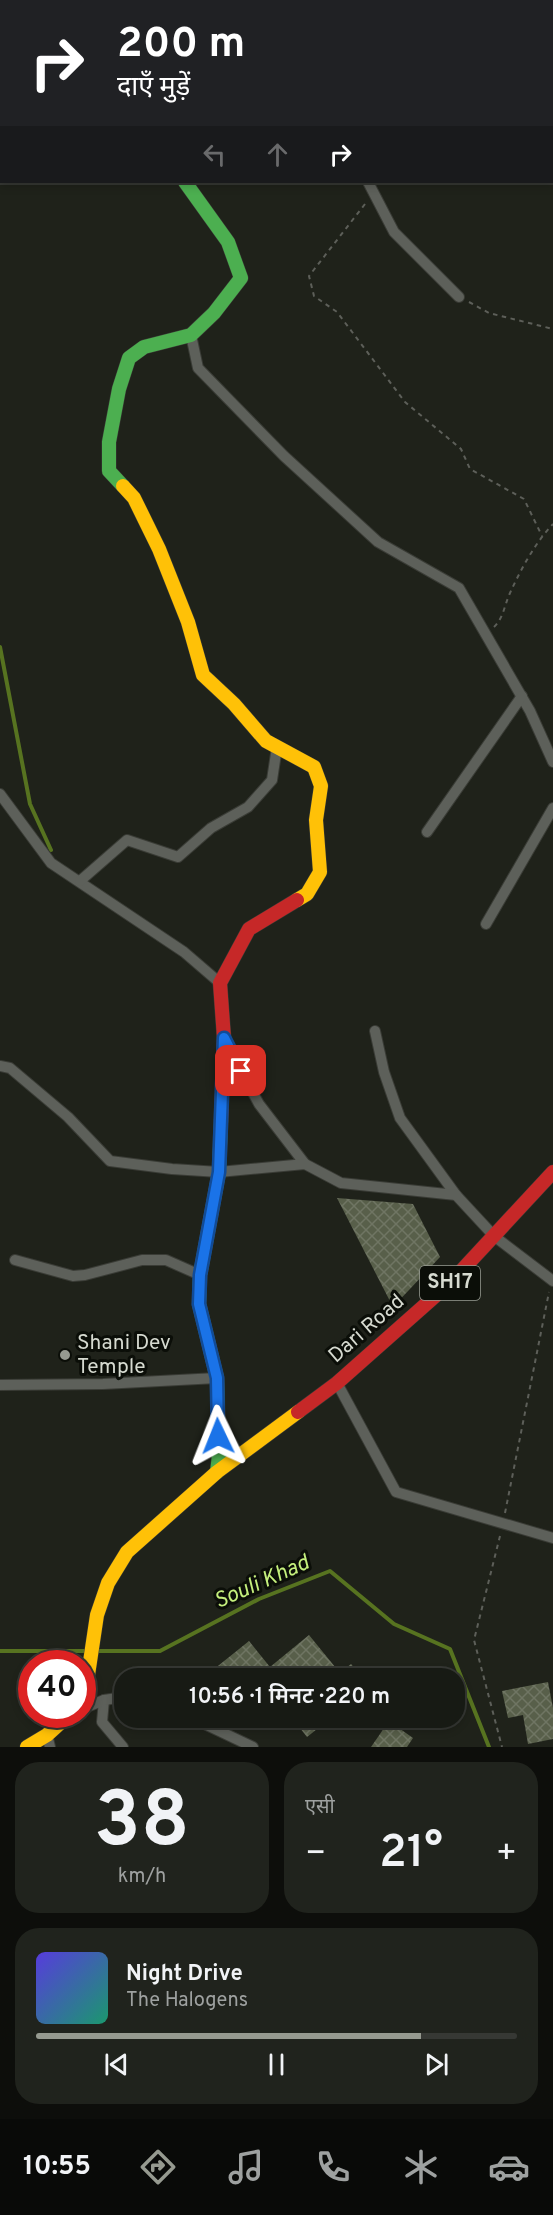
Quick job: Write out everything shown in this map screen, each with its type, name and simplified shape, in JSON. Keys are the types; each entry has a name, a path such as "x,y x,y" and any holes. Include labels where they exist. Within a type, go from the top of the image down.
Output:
{"street":[{"path":"186,183 228,242 241,278 214,313 191,335 144,347 129,358 119,389 109,442 109,471 134,498 159,549 188,622 203,675 234,704 266,741 314,766 321,786 316,820 320,872 307,894 249,929 220,983 224,1038 219,1172 200,1275 199,1304 217,1378 219,1455 216,1472"},
{"path":"369,183 394,232 459,297"},
{"path":"191,335 198,368 268,440 378,542 459,588 522,696 553,762"},
{"path":"427,832 522,696"},
{"path":"80,881 128,840 178,856 211,828 248,807 272,780 277,747"},
{"path":"0,794 51,863 184,952 220,983"},
{"path":"486,924 553,808"},
{"path":"375,1030 384,1072 400,1118 456,1195 494,1236 553,1281"},
{"path":"224,1038 259,1104 305,1164 341,1183 456,1195"},
{"path":"0,1066 10,1068 59,1110 110,1161 219,1172 305,1164"},
{"name":"Dari Road","path":"216,1472 337,1383 451,1282 553,1172"},
{"path":"15,1260 73,1276 142,1260 166,1260 200,1275"},
{"path":"0,1386 217,1378"},
{"path":"337,1383 396,1492 553,1538"},
{"name":"SH17","path":"92,1650 97,1615 108,1583 127,1552 216,1472"},
{"path":"96,1704 114,1699"},
{"path":"104,1701 102,1722 123,1747"},
{"path":"27,1747 48,1741 59,1728"},
{"path":"213,1728 253,1747"}],"path":[{"path":"374,193 309,276 314,296 338,312 405,402 461,449 470,469 524,499 542,536"},
{"path":"459,297 489,314 553,329"},
{"path":"486,634 502,619 509,595 542,536 553,524"}],"building":[{"path":"337,1198 413,1204 440,1257 393,1307"},
{"path":"309,1635 336,1668 215,1668 249,1641 270,1667"},
{"path":"548,1682 553,1708 553,1739 528,1744 523,1715 508,1718 502,1691"},
{"path":"300,1728 318,1728 307,1737"},
{"path":"384,1728 399,1728 413,1738 407,1747 371,1747"}],"waterway":[{"path":"0,647 30,804 51,850"},
{"name":"Souli Khad","path":"97,1651 160,1651 259,1599 330,1571 394,1624 450,1649 489,1747"},
{"name":"Souli Khad","path":"0,1651 18,1651"}],"traffic: fast":[{"path":"123,486 109,471 109,442 119,389 129,358 144,347 191,335 214,313 241,278 228,242 186,183"},
{"path":"217,1472 219,1455 217,1378 199,1304 200,1275 219,1172 221,1121"}],"traffic: slow":[{"path":"123,486 134,498 159,549 188,622 203,675 234,704 266,741 314,767 321,786 316,820 320,872 307,894 297,900"},
{"path":"92,1650 97,1615 108,1583 127,1552 217,1472 298,1412"},
{"path":"27,1747 55,1728"}],"traffic: jam":[{"path":"221,1121 224,1038 220,983 249,929 297,900"},
{"path":"298,1412 337,1383 451,1282 553,1172"}],"place":[{"name":"Shani Dev Temple","path":"65,1355"}],"route":[{"path":"218,1436 217,1378 199,1304 200,1275 219,1172 224,1038 241,1071"}]}
